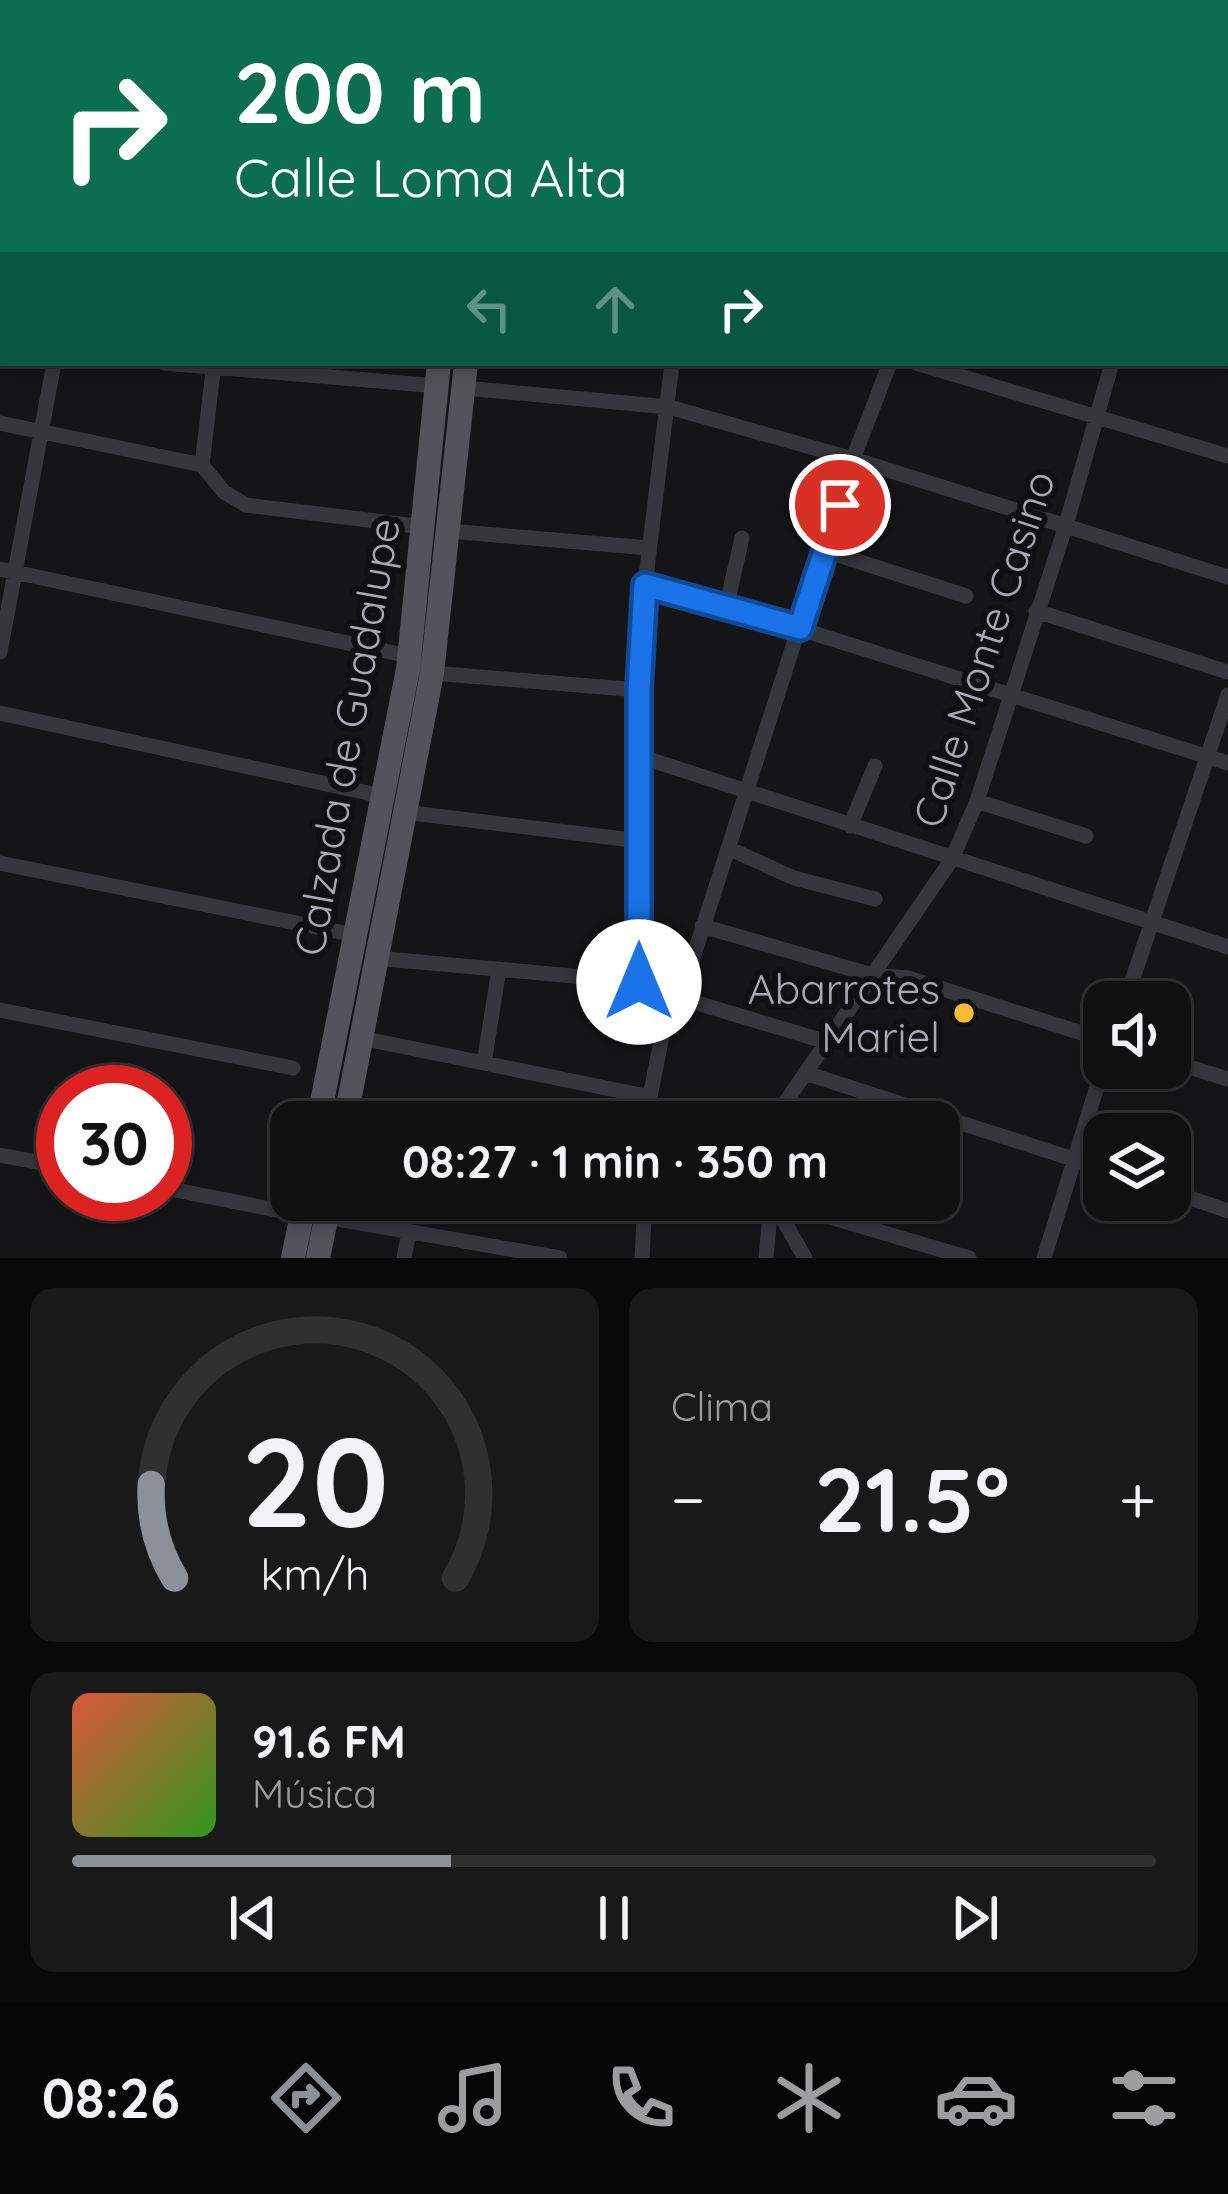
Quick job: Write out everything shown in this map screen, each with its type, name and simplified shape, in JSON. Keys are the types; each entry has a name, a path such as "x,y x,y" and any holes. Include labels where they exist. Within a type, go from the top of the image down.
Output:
{"main road":[{"name":"Calzada de Guadalupe","path":"353,1101 375,958 432,674 438,374"},
{"name":"Calzada de Guadalupe","path":"314,1101 308,1072 355,935 465,376"},
{"path":"293,1258 310,1221"},
{"path":"317,1221 318,1258"}],"street":[{"path":"0,652 8,570 44,432 54,366"},
{"path":"202,465 213,366 438,374"},
{"path":"639,982 639,690 645,585 672,366"},
{"path":"650,1101 670,995 686,980 853,459 889,366"},
{"path":"926,366 1228,456"},
{"name":"Calle Monte Casino","path":"786,1101 952,860 977,801 1066,526 1111,366"},
{"path":"465,376 669,407 853,459 1228,577"},
{"path":"0,423 202,465 224,492 246,505 649,548"},
{"path":"726,608 742,538"},
{"path":"826,550 966,596"},
{"path":"8,570 409,656 432,674 639,690"},
{"path":"645,585 800,628 1228,763"},
{"path":"1036,610 1228,672"},
{"path":"1132,981 1228,695"},
{"path":"0,712 382,796"},
{"path":"639,756 1228,947"},
{"path":"850,826 875,766"},
{"path":"977,801 1086,836"},
{"path":"404,812 640,841"},
{"path":"728,848 794,878 875,899"},
{"path":"0,863 355,935"},
{"path":"702,926 872,976 908,978 1083,1033"},
{"path":"375,958 639,982 827,1042"},
{"path":"484,1063 500,969"},
{"path":"0,1010 308,1072"},
{"path":"361,1038 650,1097"},
{"path":"1191,1068 1228,1079"},
{"path":"805,1073 1083,1162"},
{"path":"1044,1258 1096,1089"},
{"path":"0,1154 36,1161"},
{"path":"192,1192 270,1202"},
{"path":"1191,1198 1228,1210"},
{"path":"367,1221 487,1252 560,1258"},
{"path":"643,1258 644,1221"},
{"path":"766,1258 770,1221"},
{"path":"784,1221 805,1258"},
{"path":"843,1221 969,1258"},
{"path":"404,1258 410,1232"}],"place":[{"name":"Abarrotes Mariel","path":"964,1013"}],"route":[{"path":"639,982 639,690 645,585 800,628 840,505"}]}
